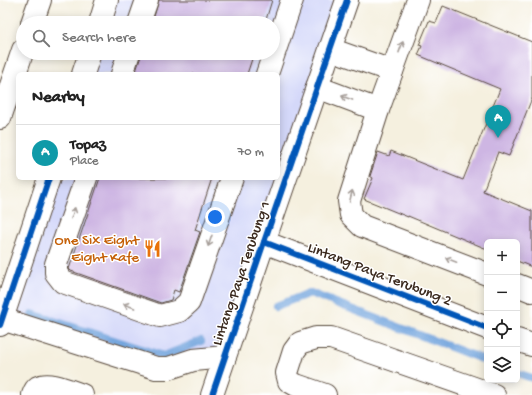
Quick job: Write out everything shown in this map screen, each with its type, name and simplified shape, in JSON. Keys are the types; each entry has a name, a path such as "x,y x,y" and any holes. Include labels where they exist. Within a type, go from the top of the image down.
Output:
{"street":[{"path":"34,16 40,0"},
{"path":"102,16 108,0"},
{"path":"141,16 147,0"},
{"path":"280,36 292,0"},
{"name":"Lintang Paya Terubung 1","path":"212,395 347,0"},
{"path":"418,0 378,110 349,201 351,215 362,226 484,273"},
{"path":"330,49 392,71"},
{"path":"0,118 4,90 18,60"},
{"path":"84,72 88,60"},
{"path":"123,72 127,60"},
{"path":"268,72 272,60"},
{"path":"316,87 378,110"},
{"path":"48,180 1,322 156,368 169,368 193,360 225,357"},
{"path":"85,180 56,264 56,273 63,282 160,316 179,311 189,302 231,180"},
{"path":"33,226 65,237"},
{"name":"Lintang Paya Terubung 2","path":"264,242 484,327"},
{"path":"520,286 532,291"},
{"path":"325,395 289,381 287,373 294,351 300,343 316,338 331,338 489,389"},
{"path":"32,395 37,388 44,385 52,385 82,395"}],"shaded area":[{"path":"107,0 347,0 225,357 169,368 2,319 48,180 280,180 280,72 84,72 88,60 280,60 280,16 102,16"}],"building":[{"path":"159,0 272,0 267,16 154,16"},
{"path":"443,6 532,42 532,98 509,156 498,152 483,191 532,211 532,267 520,262 520,239 484,239 484,248 364,199 373,178 370,176 378,152 389,156 391,151 463,180 500,89 418,55 422,46 419,45 429,21 436,23"},
{"path":"140,60 252,60 248,72 136,72"},
{"path":"99,180 211,180 195,230 200,232 179,292 174,290 171,300 161,303 69,269"}],"waterway":[{"path":"276,306 310,293 484,360"},
{"path":"32,314 164,356 201,341"},
{"path":"520,374 532,378"}],"cycle path":[{"path":"212,395 347,0"},
{"path":"0,325 48,180"},
{"path":"264,242 484,327"}],"place":[{"name":"Topaz","path":"498,138"},
{"name":"One Six Eight Eight Kafe","path":"152,248"}]}
